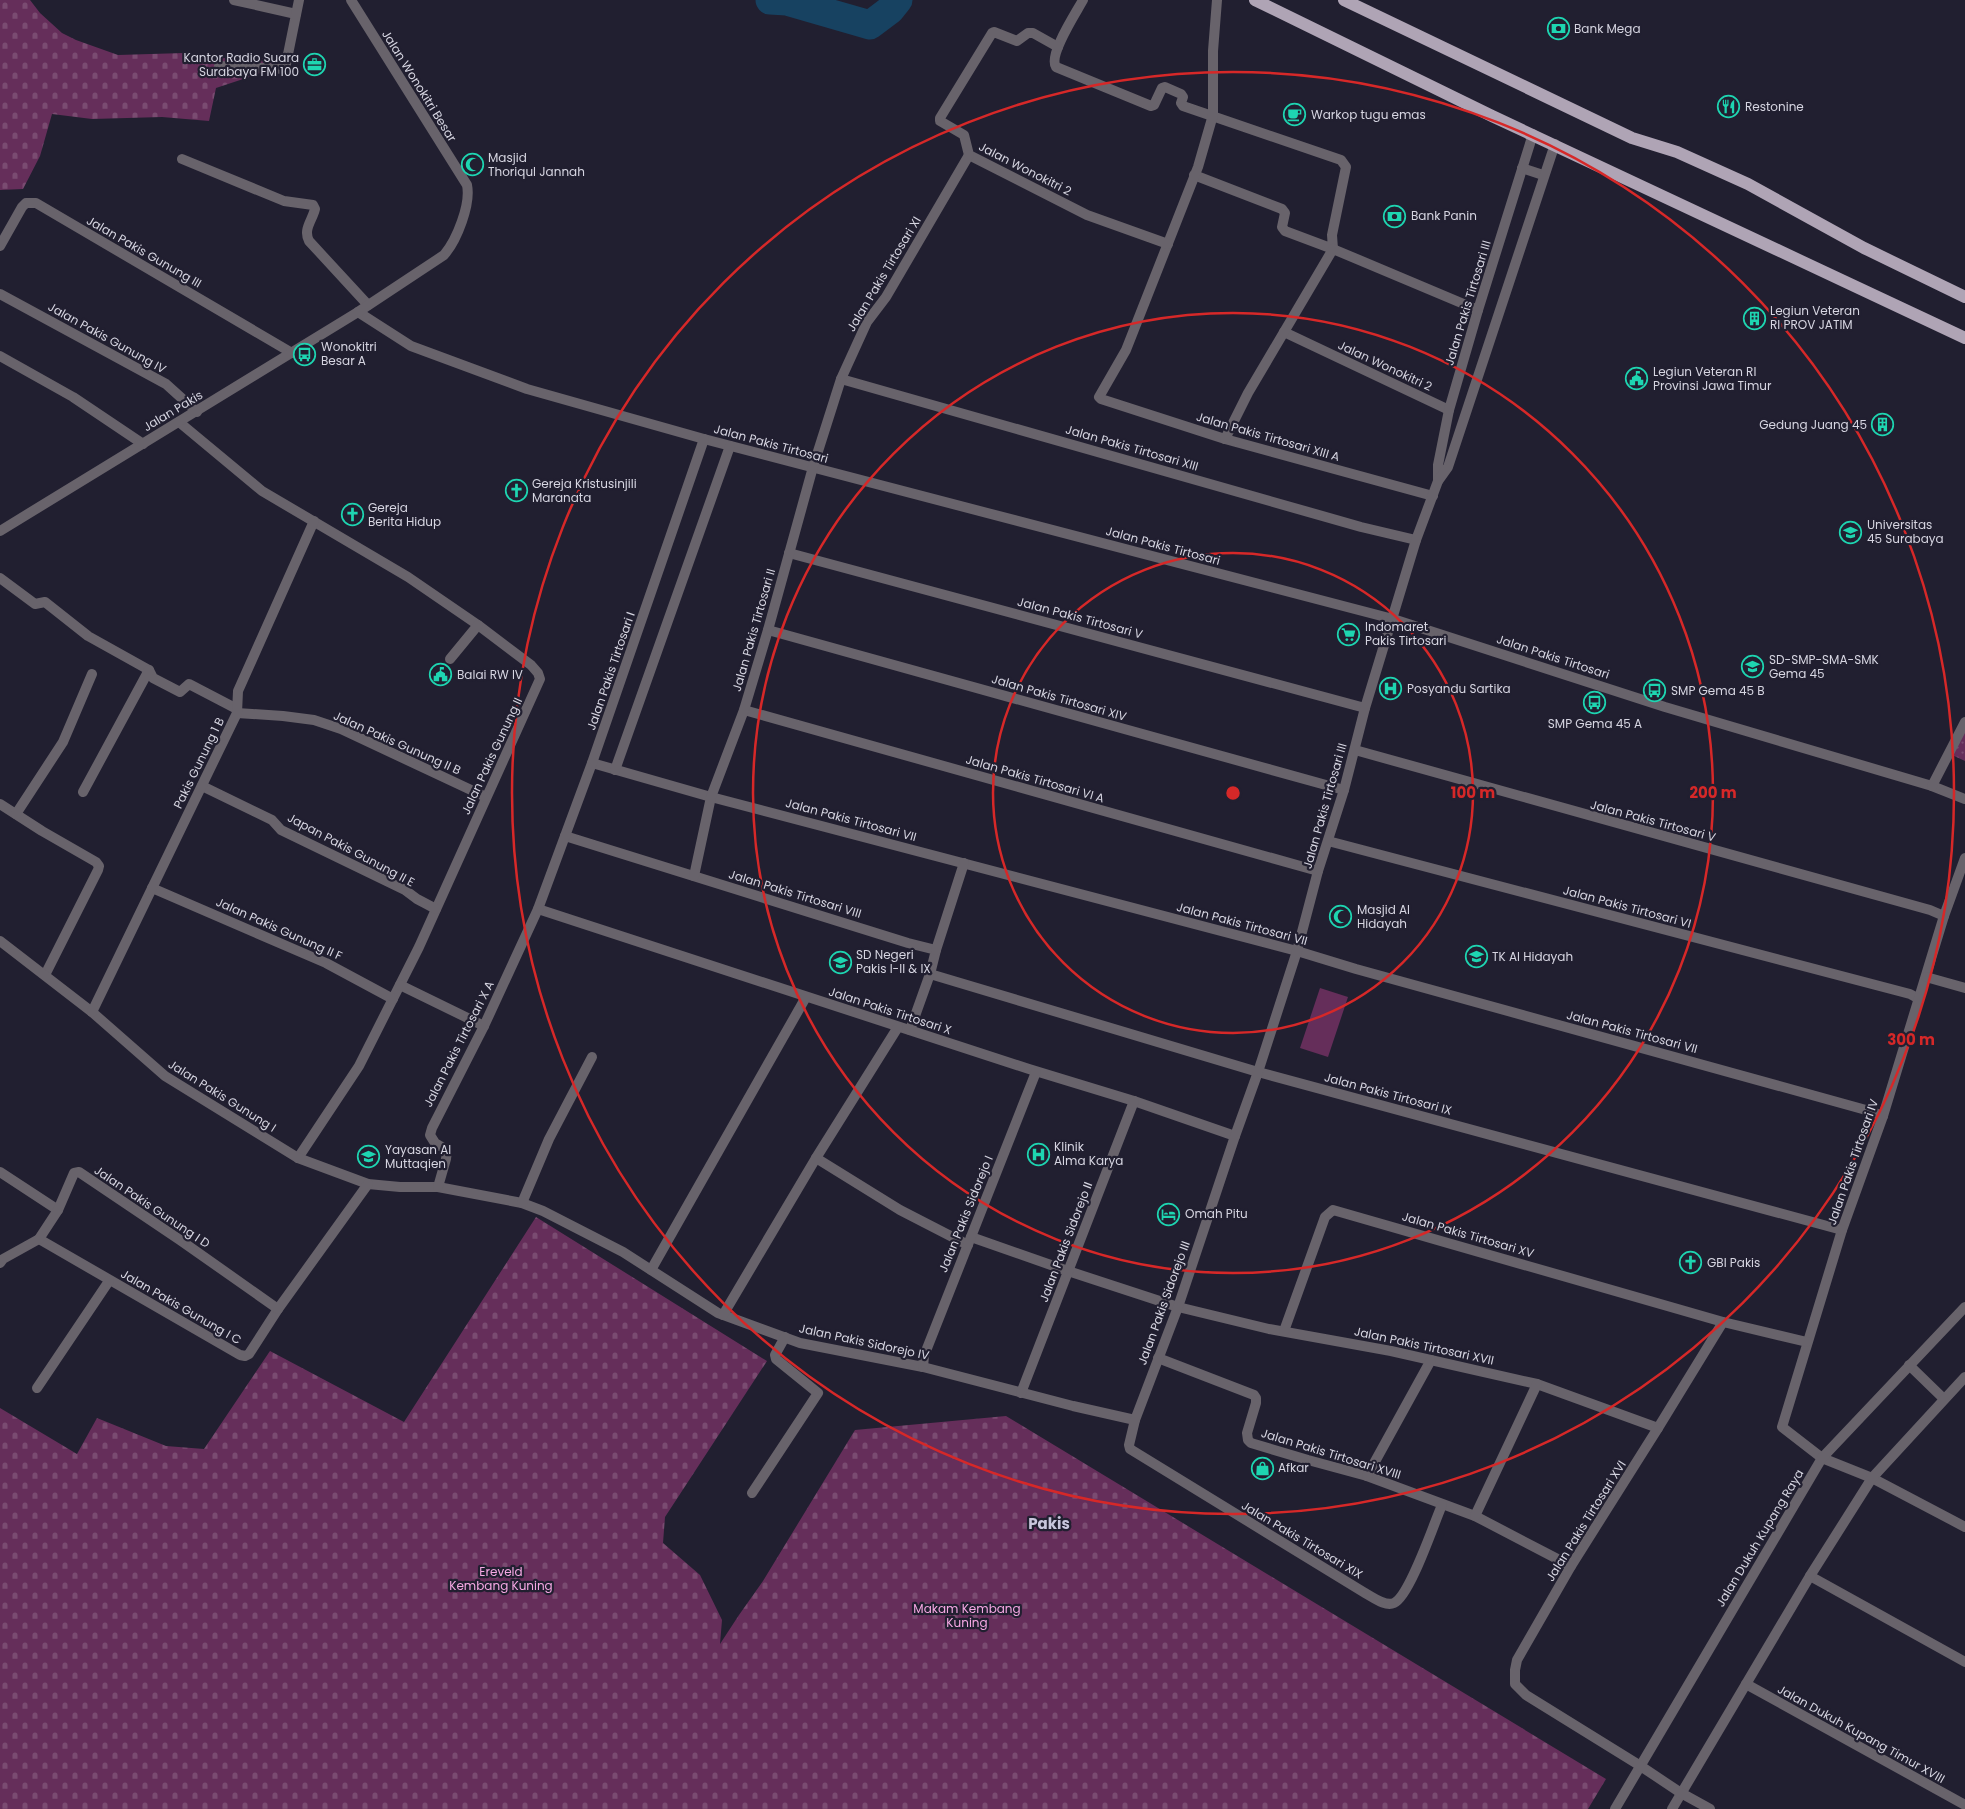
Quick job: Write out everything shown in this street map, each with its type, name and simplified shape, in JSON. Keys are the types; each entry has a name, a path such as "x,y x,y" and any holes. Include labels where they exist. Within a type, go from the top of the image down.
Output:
{"main road":[{"path":"1255,0 1965,338"},
{"path":"1344,0 1632,138 1677,152 1748,184 1864,248 1965,296"}],"street":[{"path":"234,0 296,14"},
{"path":"219,66 286,69 299,0"},
{"name":"Jalan Wonokitri Besar","path":"351,0 467,185 469,196 450,247 444,255 358,312"},
{"path":"1083,0 1058,47 1054,62 1056,67 1151,106 1154,105 1162,88 1165,87 1183,96 1180,103 1183,106 1341,160 1345,163 1346,167 1332,235 1333,249 1248,393 1225,439"},
{"path":"1168,244 1194,175 1213,115 1213,50 1217,0"},
{"name":"Jalan Wonokitri 2","path":"1058,47 1033,32 1028,33 1017,41 994,32 992,33 940,118 941,122 964,136 969,155 1087,215 1168,244"},
{"name":"Jalan Pakis Tirtosari III","path":"1438,482 1436,473 1449,410 1533,134"},
{"name":"Jalan Pakis Tirtosari III","path":"1235,1136 1297,951 1318,871 1344,790 1366,708 1416,540 1438,482 1448,467 1555,144"},
{"name":"Jalan Pakis Tirtosari XI","path":"813,468 841,378 867,322 886,296 969,155"},
{"path":"182,159 284,201 313,205 315,209 306,235 308,241 368,306"},
{"path":"1522,168 1544,175"},
{"path":"1194,175 1282,209 1285,213 1282,227 1285,231 1333,249 1478,310"},
{"name":"Jalan Pakis Gunung III","path":"0,246 22,207 26,203 36,203 292,353"},
{"name":"Jalan Pakis Tirtosari XIII A","path":"1168,244 1126,350 1099,396 1101,399 1225,439 1433,496"},
{"name":"Jalan Pakis Gunung IV","path":"0,294 166,384 196,412"},
{"name":"Jalan Pakis","path":"0,530 358,312"},
{"name":"Jalan Pakis Tirtosari","path":"358,312 411,346 527,389 730,446 1393,619 1665,707 1932,786 1965,800"},
{"name":"Jalan Wonokitri 2","path":"1284,332 1449,410"},
{"path":"0,356 73,397 143,444"},
{"name":"Jalan Pakis Tirtosari XIII","path":"841,378 1352,524 1416,540"},
{"name":"Jalan Pakis Gunung II","path":"179,422 262,491 408,577 478,625 531,665 538,673 540,679 400,985 359,1066 298,1158"},
{"name":"Jalan Pakis Tirtosari I","path":"538,909 592,763 704,439"},
{"path":"615,770 730,446"},
{"name":"Jalan Pakis Tirtosari II","path":"694,876 711,797 744,710 813,468"},
{"name":"Pakis Gunung 1 B","path":"92,1012 237,711 238,691 314,520"},
{"name":"Jalan Pakis Tirtosari V","path":"789,553 1366,708"},
{"path":"0,578 33,603 44,602 88,636 149,670 152,678 178,691 181,691 188,684 237,711"},
{"path":"450,659 478,625"},
{"name":"Jalan Pakis Tirtosari XIV","path":"768,630 1344,790"},
{"path":"83,792 149,670"},
{"path":"16,814 63,742 92,674"},
{"name":"Jalan Pakis Tirtosari VI A","path":"744,710 1318,871"},
{"name":"Jalan Pakis Gunung II B","path":"237,711 314,720 341,729 486,798"},
{"path":"1932,786 1965,722"},
{"name":"Jalan Pakis Tirtosari V","path":"1355,750 1930,910 1944,916"},
{"name":"Jalan Pakis Tirtosari VII","path":"592,763 711,797 1297,951 1356,970 1883,1116"},
{"name":"Japan Pakis Gunung II E","path":"202,786 272,820 281,830 405,890 436,909"},
{"path":"0,804 96,862 99,866 45,975"},
{"name":"Jalan Pakis Tirtosari VIII","path":"565,836 908,943 936,950"},
{"name":"Jalan Pakis Tirtosari VI","path":"1328,842 1910,994 1919,998"},
{"name":"Jalan Pakis Tirtosari IV","path":"1822,1458 1782,1427 1842,1230 1883,1116 1944,916 1965,858"},
{"path":"910,1030 930,974 964,863"},
{"name":"Jalan Pakis Gunung II F","path":"152,888 326,963 393,998"},
{"name":"Jalan Pakis Tirtosari X","path":"538,909 1036,1072 1134,1101 1235,1136"},
{"name":"Jalan Pakis Tirtosari X A","path":"438,1187 447,1150 435,1143 430,1135 432,1128 484,1026 538,909"},
{"name":"Jalan Pakis Gunung I","path":"0,941 92,1012 165,1076 298,1158 368,1184 400,1187 438,1187"},
{"name":"Jalan Pakis Tirtosari IX","path":"930,974 1258,1072 1842,1230"},
{"path":"1926,977 1965,988"},
{"path":"400,985 484,1026"},
{"path":"651,1270 806,996"},
{"path":"724,1315 816,1158 898,1026"},
{"path":"522,1204 549,1139 592,1057"},
{"name":"Jalan Pakis Sidorejo I","path":"923,1367 924,1356 1036,1072"},
{"name":"Jalan Pakis Sidorejo II","path":"1021,1393 1134,1101"},
{"name":"Jalan Pakis Sidorejo III","path":"1135,1420 1178,1307 1235,1136"},
{"name":"Jalan Pakis Tirtosari XVII","path":"816,1158 900,1210 969,1241 1178,1307 1284,1331 1353,1343 1537,1384 1658,1428"},
{"path":"0,1172 58,1210"},
{"name":"Jalan Pakis Gunung I D","path":"38,1239 58,1210 72,1176 74,1173 79,1172 278,1309"},
{"name":"Jalan Pakis Gunung I C","path":"38,1239 240,1355 245,1356 250,1354 278,1309 368,1184"},
{"name":"Jalan Pakis Sidorejo IV","path":"438,1187 522,1204 560,1218 623,1252 724,1315 800,1343 923,1367 1135,1420"},
{"name":"Jalan Pakis Tirtosari XV","path":"1284,1331 1325,1217 1333,1210 1723,1322"},
{"path":"0,1263 3,1259 38,1239"},
{"path":"37,1388 110,1281"},
{"name":"Jalan Dukuh Kupang Raya","path":"1615,1809 1822,1458 1965,1307"},
{"path":"1723,1322 1807,1342"},
{"name":"Jalan Pakis Tirtosari XVI","path":"1639,1766 1542,1707 1526,1695 1515,1684 1515,1670 1517,1660 1571,1566 1723,1322"},
{"path":"752,1493 818,1393 776,1359 775,1355 785,1337"},
{"name":"Jalan Pakis Tirtosari XVIII","path":"1158,1358 1254,1395 1256,1403 1247,1432 1248,1440 1251,1443 1367,1476 1475,1516 1571,1566"},
{"path":"1367,1476 1431,1360"},
{"path":"1909,1365 1944,1399"},
{"path":"1672,1809 1810,1576 1872,1478 1965,1377"},
{"path":"1475,1516 1537,1384"},
{"name":"Jalan Pakis Tirtosari XIX","path":"1135,1420 1130,1449 1365,1593 1387,1604 1392,1604 1399,1600 1409,1584 1442,1505"},
{"path":"1822,1458 1872,1478 1965,1527"},
{"path":"1810,1576 1965,1662"},
{"name":"Jalan Dukuh Kupang Timur XVIII","path":"1746,1684 1965,1805"},
{"path":"1639,1766 1710,1809"}],"green space":[{"path":"0,0 30,0 40,13 62,33 118,55 184,53 213,58 279,58 279,67 216,88 209,121 162,117 92,119 52,114 40,156 23,189 0,190"},
{"path":"1965,731 1965,761 1952,755"},
{"path":"1320,988 1348,997 1328,1057 1300,1048"},
{"path":"536,1217 767,1361 665,1517 663,1543 700,1575 722,1620 720,1644 763,1581 855,1430 1006,1416 1606,1779 1588,1809 0,1809 0,1408 77,1454 97,1418 166,1446 204,1449 270,1351 404,1422"}],"waterway":[{"path":"770,0 787,1 870,25 890,10 898,0"}],"place":[{"name":"Bank Mega","path":"1558,29"},
{"name":"Kantor Radio Suara Surabaya FM 100","path":"315,65"},
{"name":"Restonine","path":"1729,107"},
{"name":"Warkop tugu emas","path":"1295,115"},
{"name":"Masjid Thoriqul Jannah","path":"472,165"},
{"name":"Bank Panin","path":"1395,216"},
{"name":"Legiun Veteran RI PROV JATIM","path":"1754,318"},
{"name":"Wonokitri Besar A","path":"305,354"},
{"name":"Legiun Veteran RI Provinsi Jawa Timur","path":"1637,379"},
{"name":"Gedung Juang 45","path":"1883,425"},
{"name":"Gereja Kristusinjili Maranata","path":"516,491"},
{"name":"Gereja Berita Hidup","path":"352,515"},
{"name":"Universitas 45 Surabaya","path":"1851,532"},
{"name":"Indomaret Pakis Tirtosari","path":"1349,634"},
{"name":"SD-SMP-SMA-SMK Gema 45","path":"1753,667"},
{"name":"Balai RW IV","path":"441,675"},
{"name":"Posyandu Sartika","path":"1391,689"},
{"name":"SMP Gema 45 B","path":"1655,691"},
{"name":"SMP Gema 45 A","path":"1595,703"},
{"name":"Masjid Al Hidayah","path":"1341,917"},
{"name":"TK Al Hidayah","path":"1476,957"},
{"name":"SD Negeri Pakis I-II & IX","path":"840,962"},
{"name":"Klinik Alma Karya","path":"1038,1154"},
{"name":"Yayasan Al Muttaqien","path":"369,1157"},
{"name":"Omah Pitu","path":"1169,1214"},
{"name":"GBI Pakis","path":"1691,1263"},
{"name":"Afkar","path":"1262,1468"}],"district":[{"name":"Pakis","path":"1049,1524"}],"park label":[{"name":"Ereveld Kembang Kuning","path":"501,1579"},
{"name":"Makam Kembang Kuning","path":"967,1616"}]}
